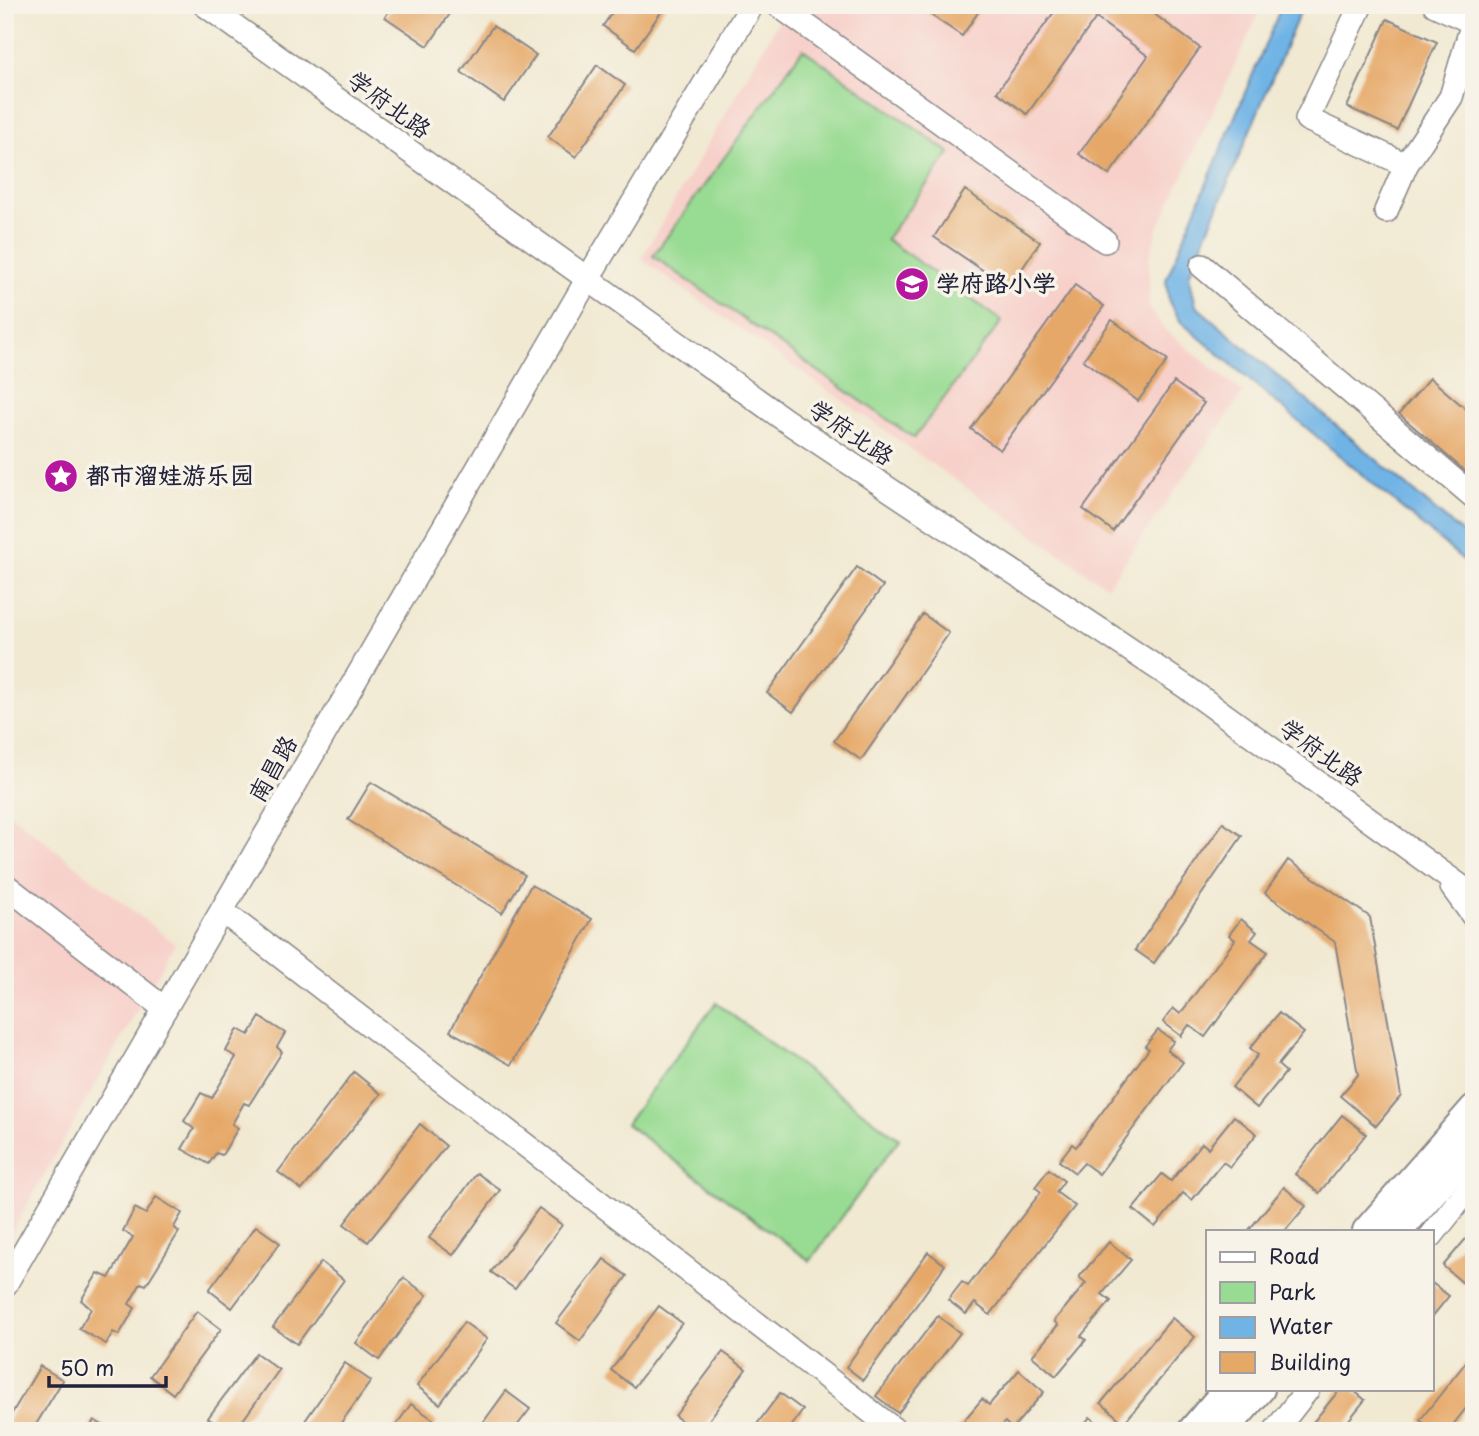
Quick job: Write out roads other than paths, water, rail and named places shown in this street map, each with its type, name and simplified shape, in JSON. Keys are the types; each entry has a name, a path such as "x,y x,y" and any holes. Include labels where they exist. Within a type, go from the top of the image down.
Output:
{"main road":[{"path":"1399,1230 1464,1138 1474,1109"},
{"path":"1368,1230 1464,1138"},
{"path":"1192,1431 1227,1390"},
{"path":"1223,1431 1259,1390"}],"street":[{"name":"学府北路","path":"205,5 785,420 1186,687 1474,896"},
{"name":"南昌路","path":"5,1285 587,280 752,5"},
{"path":"778,5 1105,241"},
{"path":"1361,5 1307,118 1406,165"},
{"path":"1386,211 1406,165 1451,97 1473,20 1435,5"},
{"path":"1202,266 1474,497"},
{"path":"1442,873 1474,884"},
{"path":"1442,873 1474,918"},
{"path":"5,885 165,1009"},
{"path":"222,911 896,1431"},
{"path":"1464,1138 1474,1100"},
{"path":"1434,1232 1474,1182"},
{"path":"1275,1431 1307,1390"}],"water":[{"path":"1282,5 1303,5 1189,275 1196,306 1474,543 1474,569 1181,322 1169,302 1166,280"}],"place":[{"name":"学府路小学","path":"912,284"},
{"name":"都市溜娃游乐园","path":"61,476"}]}
